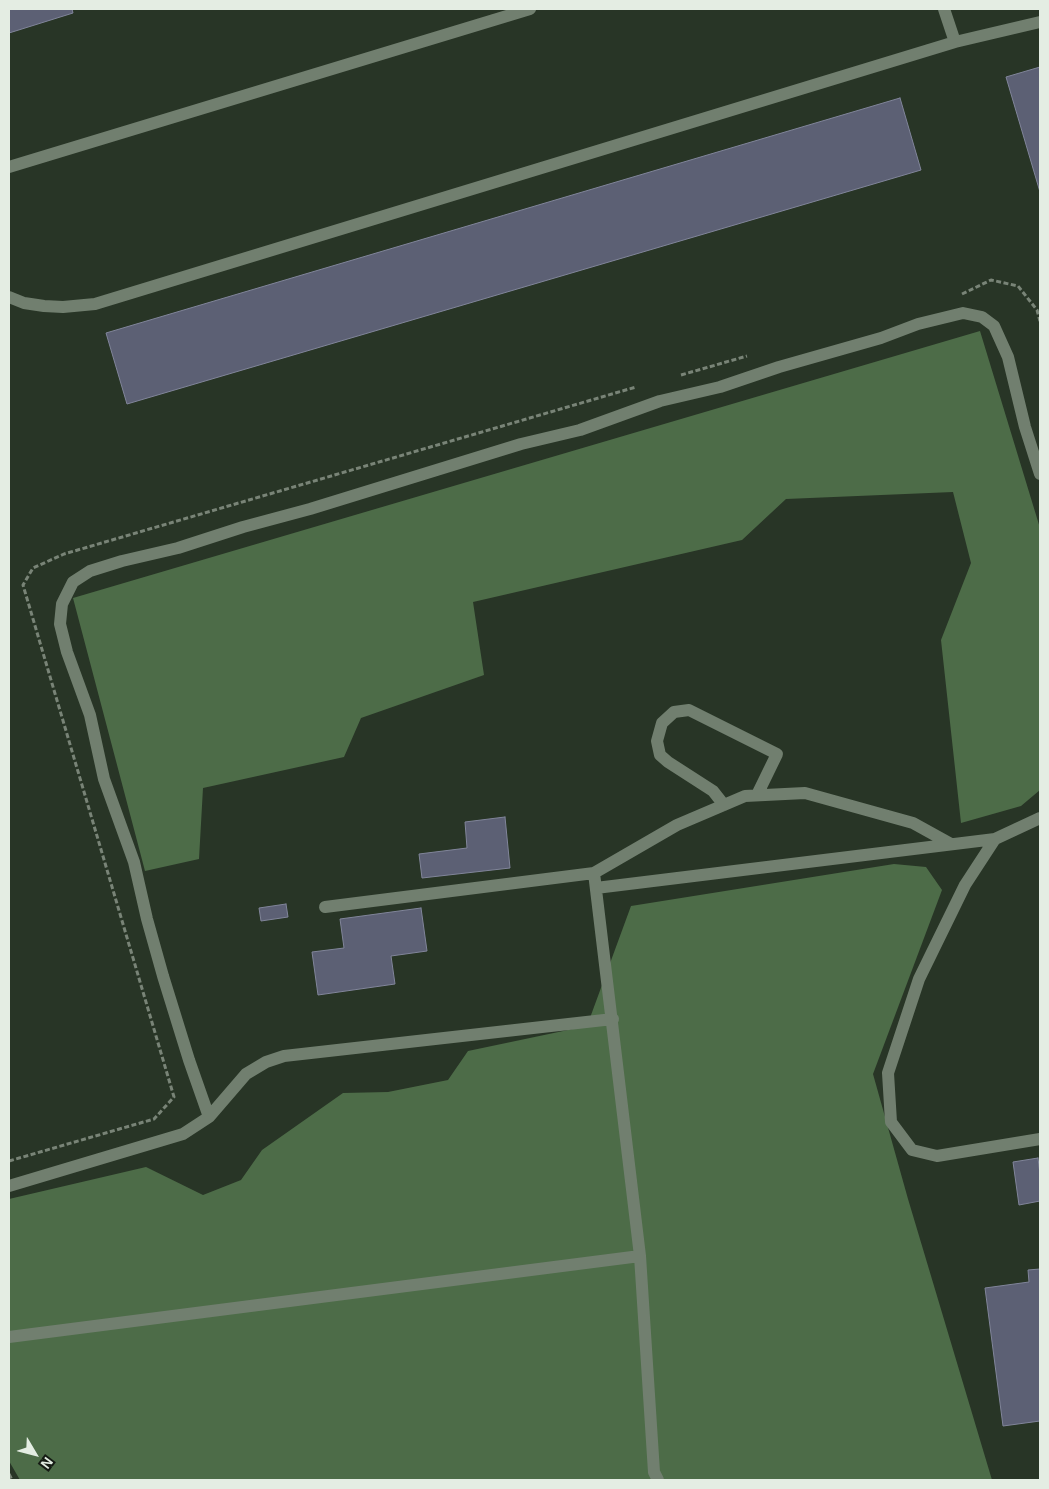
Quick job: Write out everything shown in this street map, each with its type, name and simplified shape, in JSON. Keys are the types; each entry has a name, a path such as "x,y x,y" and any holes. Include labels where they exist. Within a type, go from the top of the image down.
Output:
{"lane":[{"path":"9,167 530,9"},
{"path":"944,9 955,42"},
{"path":"9,297 24,303 44,306 63,307 95,304 955,42 1040,22"},
{"path":"209,1117 188,1060 155,948 134,862 104,779 90,715 67,652 60,624 62,604 74,582 90,571 122,561 178,548 242,527 319,507 520,444 580,430 660,401 720,387 779,367 881,338 918,324 963,313 982,317 994,326 1008,357 1025,427 1040,474"},
{"path":"724,804 713,791 660,755 657,741 662,723 674,712 689,710 777,754 757,795"},
{"path":"325,907 594,873 677,825 744,796 805,793 913,823 951,844"},
{"path":"596,888 995,839 1040,818"},
{"path":"995,839 965,884 919,979 888,1073 890,1122 912,1150 937,1156 1040,1139"},
{"path":"594,873 640,1256 654,1472 658,1480"},
{"path":"9,1186 184,1134 209,1117 246,1074 266,1062 284,1056 613,1019"},
{"path":"10,1336 640,1256"}],"path":[{"path":"958,296 991,280 1018,286 1037,310 1040,321"},
{"path":"673,377 749,355"},
{"path":"9,1161 154,1119 174,1097 23,585 33,568 64,554 645,385"},
{"path":"9,1474 12,1480"}],"green space":[{"path":"980,331 1040,528 1040,790 1021,806 961,823 941,640 971,563 953,492 786,499 742,540 473,602 484,675 361,718 344,757 203,788 199,859 145,871 73,598"},
{"path":"894,864 926,867 942,890 873,1074 908,1199 992,1480 20,1480 9,1461 9,1199 146,1167 203,1195 241,1180 262,1150 343,1093 388,1092 448,1080 468,1051 587,1026 631,906"}],"building":[{"path":"9,9 72,9 73,13 9,33"},
{"path":"1040,67 1040,192 1006,77"},
{"path":"900,98 921,170 127,404 106,333"},
{"path":"505,817 510,868 422,878 419,854 467,848 465,822"},
{"path":"286,904 288,917 261,921 259,908"},
{"path":"421,908 427,951 391,956 395,984 318,995 312,952 344,948 340,919"},
{"path":"1038,1158 1040,1201 1019,1205 1013,1162"},
{"path":"1040,1269 1040,1421 1003,1426 985,1288 1029,1282 1028,1270"}]}
